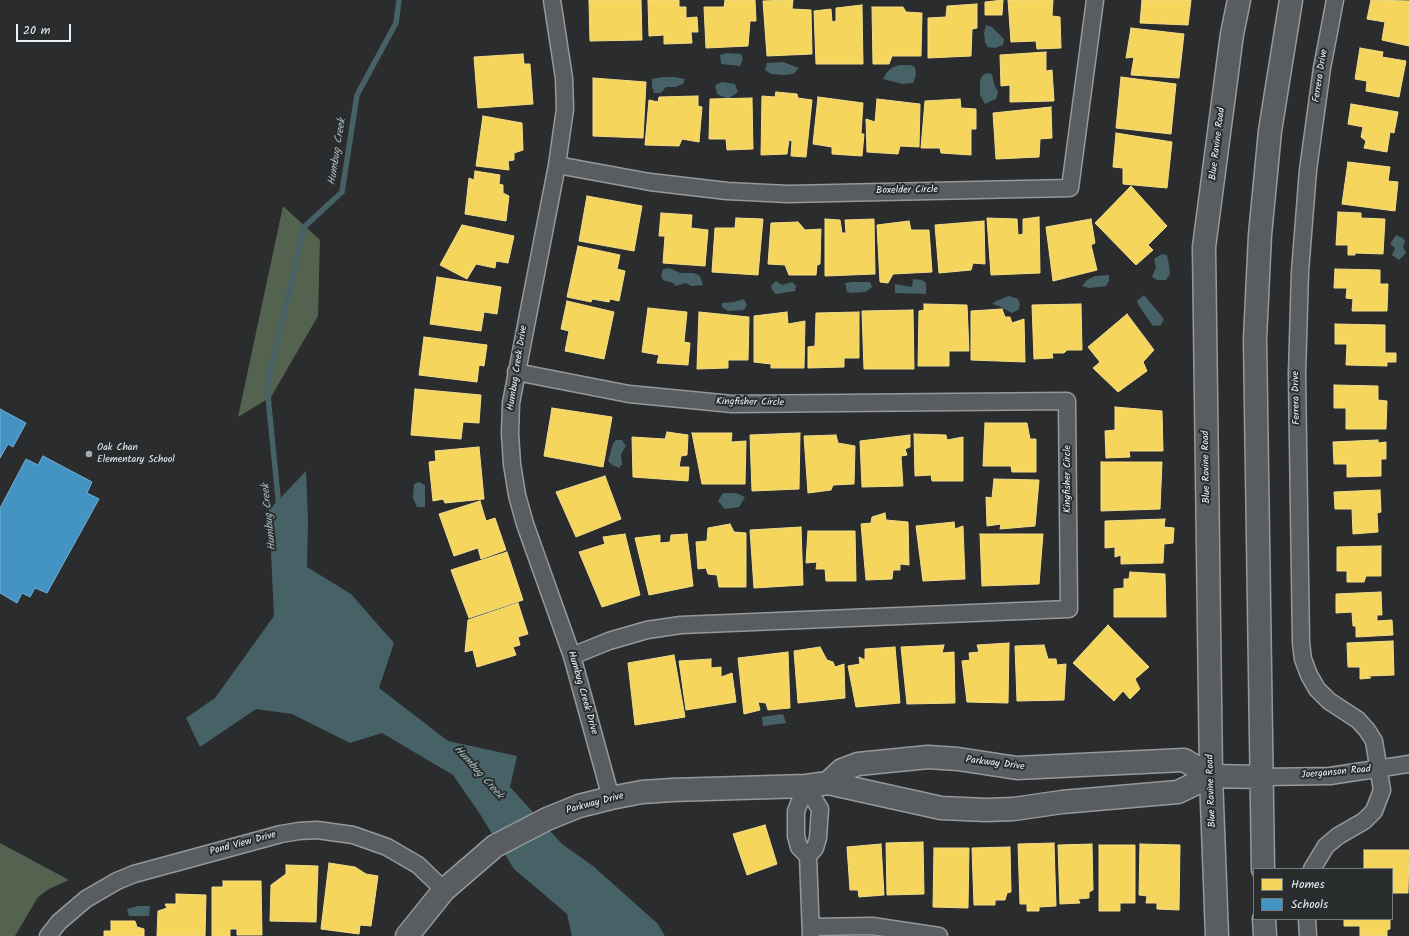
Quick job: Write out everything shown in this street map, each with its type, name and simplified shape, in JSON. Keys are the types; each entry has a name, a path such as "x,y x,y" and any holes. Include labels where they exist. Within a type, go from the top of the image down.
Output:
{"main road":[{"name":"Blue Ravine Road","path":"1217,936 1212,776 1204,247 1232,34 1239,0"},
{"path":"1263,868 1255,339 1260,235 1270,130 1291,0"},
{"name":"Parkway Drive","path":"828,783 842,770 858,764 928,757 958,759 1017,768 1184,760 1212,776"},
{"name":"Parkway Drive","path":"407,936 422,915 444,890 495,846 546,819 579,806 642,792 806,786 828,783 941,808 986,810 1014,809 1062,802 1178,792 1212,776 1262,777"},
{"path":"1264,920 1265,936"}],"street":[{"name":"Humbug Creek Drive","path":"552,0 564,78 565,109 557,164 511,403 510,434 512,464 516,495 572,656 611,798"},
{"name":"Boxelder Circle","path":"557,164 650,182 727,191 788,194 1070,188 1096,0"},
{"name":"Ferrera Drive","path":"1312,868 1326,846 1338,836 1364,821 1374,811 1382,790 1375,744 1367,730 1358,720 1328,702 1318,689 1309,675 1303,659 1301,642 1296,374 1300,272 1309,162 1322,68 1335,0"},
{"name":"Kingfisher Circle","path":"516,372 629,394 732,404 1068,401 1069,610 681,625 647,630 609,641 572,656"},
{"name":"Joerganson Road","path":"1262,777 1330,776 1379,770 1409,764"},
{"path":"806,786 796,811 796,836 799,847 808,856 811,932 872,926 939,936"},
{"path":"806,786 820,809 818,838 815,848 808,856"},
{"name":"Pond View Drive","path":"48,936 59,922 86,898 117,881 134,874 266,838 299,831 317,830 353,835 381,845 418,866 444,890"},
{"path":"1307,920 1308,936"}],"green space":[{"path":"283,206 320,240 318,316 271,397 238,417"},
{"path":"0,843 69,880 49,889 38,897 15,936 0,936"}],"water":[{"path":"986,25 992,27 1004,39 1003,45 995,48 988,47 985,42 984,33"},
{"path":"726,53 741,54 743,59 740,66 721,64 720,55"},
{"path":"783,62 799,68 793,74 784,75 771,74 765,70 767,63"},
{"path":"910,65 915,67 916,75 913,83 902,84 883,79 887,72 893,67"},
{"path":"987,73 992,74 994,84 998,92 996,99 985,104 980,95 980,82 982,76"},
{"path":"663,77 685,79 683,84 676,87 666,87 661,93 654,93 652,79"},
{"path":"722,82 735,84 738,92 728,99 717,94 715,85"},
{"path":"1396,235 1403,238 1405,241 1403,247 1406,253 1399,260 1392,255 1395,248 1390,244"},
{"path":"1162,254 1167,255 1170,274 1166,280 1157,280 1152,277 1156,267 1154,259"},
{"path":"669,268 680,273 694,273 700,276 703,285 691,286 686,283 676,286 673,283 663,280 661,276 663,269"},
{"path":"1109,275 1109,281 1106,286 1089,288 1082,286 1087,280 1095,276"},
{"path":"913,279 922,280 926,283 926,294 895,293 895,284 912,287"},
{"path":"776,281 782,285 792,282 796,286 795,291 776,294 772,290 771,286"},
{"path":"870,282 872,287 866,292 847,292 845,283"},
{"path":"1144,295 1164,319 1161,325 1153,326 1139,306 1137,301"},
{"path":"1009,296 1018,299 1020,305 1018,310 1012,313 992,304 996,301"},
{"path":"744,299 747,305 744,310 728,311 722,307 722,303"},
{"path":"616,440 622,440 626,446 621,454 622,464 619,468 612,465 608,461 613,444"},
{"path":"306,471 308,521 307,567 351,594 394,643 379,688 448,741 517,756 510,787 562,844 593,866 658,924 665,936 572,936 567,914 514,869 478,811 453,775 382,733 350,743 292,714 256,709 200,747 186,718 215,698 274,616 269,510"},
{"path":"419,482 425,485 425,507 417,507 413,498 414,484"},
{"path":"723,493 736,493 745,497 739,507 725,509 718,501"},
{"path":"783,714 786,723 763,726 762,717"},
{"path":"138,906 150,906 149,916 129,916 127,909"}],"building: Homes":[{"path":"589,0 641,0 642,40 590,41"},
{"path":"648,0 679,0 679,7 686,7 686,18 697,17 698,32 691,32 692,43 664,44 664,35 649,36"},
{"path":"725,0 755,0 756,21 750,21 748,46 706,48 704,7 724,7"},
{"path":"793,0 792,9 811,10 812,54 767,56 763,1"},
{"path":"1003,0 1002,15 985,15 985,2"},
{"path":"1008,0 1053,0 1052,16 1060,17 1061,48 1037,49 1036,41 1011,42"},
{"path":"1142,0 1191,0 1188,25 1140,23"},
{"path":"1371,0 1409,1 1409,46 1382,40 1385,22 1367,19"},
{"path":"977,4 977,28 972,29 971,56 928,58 928,18 946,17 947,6"},
{"path":"862,5 863,64 816,64 814,11 831,9 832,22 836,21 836,8"},
{"path":"872,7 903,7 906,12 922,13 921,56 892,56 889,64 873,64"},
{"path":"1131,28 1184,34 1179,78 1131,75 1134,57 1126,58"},
{"path":"1360,48 1383,52 1382,57 1406,61 1399,97 1366,91 1367,81 1355,79"},
{"path":"1046,52 1046,71 1052,70 1054,101 1010,102 1010,85 1001,86 1000,55"},
{"path":"523,54 524,64 530,64 533,104 478,108 474,57"},
{"path":"1121,77 1176,84 1171,134 1116,128"},
{"path":"593,78 646,82 643,138 593,136"},
{"path":"776,92 797,94 798,98 812,100 806,157 791,156 792,141 789,140 787,154 761,155 762,96 775,97"},
{"path":"698,96 698,106 702,107 699,142 682,139 679,146 645,145 649,100 658,102 659,97"},
{"path":"818,97 863,103 861,134 864,134 862,156 832,154 832,147 813,144"},
{"path":"752,98 753,149 727,150 726,139 709,139 710,99"},
{"path":"877,99 920,104 919,147 900,146 898,154 867,152 866,119 875,122"},
{"path":"960,99 961,108 976,109 976,129 971,129 971,155 941,153 940,148 921,148 925,101"},
{"path":"1351,104 1398,112 1394,133 1390,132 1387,152 1364,148 1366,141 1361,137 1363,127 1348,124"},
{"path":"1051,107 1052,138 1040,139 1039,157 996,159 993,113"},
{"path":"483,116 522,123 523,150 514,153 514,160 508,161 509,170 476,166"},
{"path":"1116,133 1172,142 1167,188 1123,184 1123,168 1113,167"},
{"path":"1348,162 1390,167 1388,181 1398,182 1395,211 1342,204"},
{"path":"475,171 500,175 499,184 503,185 503,193 509,196 506,221 465,214 469,178 474,180"},
{"path":"1131,186 1167,226 1148,245 1153,250 1136,265 1095,223"},
{"path":"587,196 642,206 634,251 579,241"},
{"path":"1338,212 1361,213 1361,218 1385,219 1383,254 1355,253 1355,255 1348,255 1348,245 1336,245"},
{"path":"661,213 692,215 691,228 708,230 705,266 663,263 665,236 659,236"},
{"path":"1039,217 1040,273 991,275 987,218 1017,219 1018,235 1023,234 1023,219"},
{"path":"736,218 763,219 758,275 712,272 715,228 735,228"},
{"path":"825,219 840,220 842,233 846,233 845,220 874,219 875,274 825,276"},
{"path":"1091,219 1095,243 1091,245 1097,270 1053,281 1046,227"},
{"path":"909,221 911,230 929,230 932,272 893,274 888,283 880,282 877,225"},
{"path":"984,221 985,264 973,263 971,270 939,273 935,225"},
{"path":"798,222 805,230 821,229 820,264 817,265 816,275 789,275 785,265 768,264 771,223"},
{"path":"462,225 514,236 508,263 496,261 495,268 476,264 467,279 440,265"},
{"path":"578,246 620,255 617,269 625,271 619,301 610,299 609,302 592,299 591,302 567,297"},
{"path":"1335,269 1380,270 1380,284 1388,284 1387,311 1352,311 1353,299 1346,298 1347,288 1334,288"},
{"path":"437,277 501,287 497,314 484,312 481,331 430,324"},
{"path":"567,301 614,312 604,359 565,351 569,331 561,329"},
{"path":"924,304 967,305 969,351 949,351 949,366 918,366 919,311 924,310"},
{"path":"1081,304 1082,350 1067,350 1064,353 1052,353 1053,358 1034,359 1032,305"},
{"path":"648,308 687,312 684,342 690,343 688,365 657,363 659,355 642,352"},
{"path":"1002,309 1005,317 1010,317 1012,323 1024,319 1025,362 971,360 971,311"},
{"path":"913,310 914,369 864,369 862,311"},
{"path":"699,312 749,317 748,360 728,360 728,368 697,369"},
{"path":"787,312 788,324 805,321 804,368 771,368 771,364 754,362 754,316"},
{"path":"859,312 859,358 844,358 844,367 808,368 808,347 815,346 816,313"},
{"path":"1127,314 1154,350 1143,362 1147,371 1118,392 1093,368 1100,362 1088,347"},
{"path":"1335,324 1385,325 1385,353 1396,353 1396,362 1387,362 1387,366 1346,365 1347,344 1335,344"},
{"path":"424,337 487,345 484,366 479,365 477,382 419,375"},
{"path":"1334,385 1378,386 1378,400 1387,401 1386,429 1346,429 1346,408 1334,408"},
{"path":"415,389 481,395 479,423 463,422 461,439 411,435"},
{"path":"1115,407 1162,411 1163,451 1129,451 1130,457 1106,458 1105,431 1115,430"},
{"path":"552,408 612,417 603,467 544,456"},
{"path":"985,423 1027,423 1030,439 1036,439 1036,472 1012,472 1011,466 983,466"},
{"path":"667,432 688,435 687,455 681,456 679,467 689,467 688,481 633,477 632,437 665,439"},
{"path":"692,433 732,433 731,442 746,441 745,484 702,484"},
{"path":"800,433 799,489 752,491 750,435"},
{"path":"914,434 946,435 947,440 963,437 963,481 932,481 931,475 915,476"},
{"path":"836,435 838,443 855,446 854,484 833,485 831,490 808,493 804,436"},
{"path":"910,435 910,447 905,449 907,455 901,456 903,486 862,487 860,441"},
{"path":"1378,440 1378,443 1386,442 1386,459 1381,459 1381,476 1347,477 1347,464 1334,464 1333,442"},
{"path":"479,447 484,499 445,503 443,499 433,501 429,462 436,461 435,451"},
{"path":"1101,462 1162,462 1160,509 1101,511"},
{"path":"605,476 621,519 576,537 556,492"},
{"path":"994,479 1039,480 1035,526 1000,529 1001,524 987,526 986,497 992,498"},
{"path":"1380,490 1381,512 1377,513 1378,532 1353,534 1352,509 1335,509 1334,492"},
{"path":"480,501 486,521 495,518 506,550 481,559 478,548 454,556 439,514"},
{"path":"885,513 886,520 908,522 909,565 900,564 900,570 893,570 892,579 866,580 861,524 871,523 872,517"},
{"path":"1165,519 1164,527 1174,528 1173,543 1164,544 1163,563 1121,564 1121,555 1115,557 1115,547 1105,548 1105,521"},
{"path":"954,522 955,529 963,526 965,579 923,581 916,526"},
{"path":"730,524 734,532 746,533 746,587 719,587 717,575 708,574 706,568 698,569 696,542 707,541 708,528"},
{"path":"801,527 803,585 754,588 750,530"},
{"path":"808,531 855,531 856,581 826,581 825,569 816,569 817,562 806,563"},
{"path":"625,534 640,595 602,607 579,552 605,544 603,537"},
{"path":"687,534 693,586 649,595 635,538 660,535 660,543 670,542 671,535"},
{"path":"980,534 1043,534 1039,584 982,586"},
{"path":"1381,546 1381,576 1366,576 1364,582 1347,582 1347,571 1337,571 1337,547"},
{"path":"507,552 523,600 469,618 451,570"},
{"path":"1130,572 1165,574 1166,617 1114,617 1114,589 1124,588 1124,579 1129,579"},
{"path":"1381,592 1382,615 1377,615 1377,621 1392,620 1393,635 1356,637 1356,626 1353,626 1352,612 1336,613 1336,594"},
{"path":"518,603 528,634 518,637 520,645 513,647 516,655 477,667 473,650 465,652 468,620"},
{"path":"1108,625 1149,667 1135,679 1140,689 1130,699 1123,691 1114,701 1073,663"},
{"path":"1393,641 1394,675 1368,676 1371,678 1360,679 1360,667 1348,667 1347,643"},
{"path":"1009,643 1008,703 967,702 962,661 970,660 969,653 979,652 977,645"},
{"path":"944,645 942,653 954,652 955,703 907,704 901,647"},
{"path":"1044,645 1048,659 1056,659 1057,665 1066,664 1064,700 1017,701 1015,646"},
{"path":"820,647 827,660 833,662 835,667 844,664 845,698 798,703 794,651"},
{"path":"895,647 900,703 856,707 848,666 860,664 859,657 865,660 865,649"},
{"path":"788,652 790,708 768,710 766,703 758,702 760,710 744,714 738,658"},
{"path":"674,655 685,717 635,725 628,663"},
{"path":"711,659 711,668 721,667 721,677 732,673 736,702 686,710 679,661"},
{"path":"765,825 777,864 747,875 733,834"},
{"path":"923,842 924,894 887,895 886,843"},
{"path":"1054,843 1056,906 1039,907 1039,911 1027,911 1027,904 1020,904 1018,844"},
{"path":"881,844 884,895 859,897 858,890 850,890 847,847"},
{"path":"1092,844 1093,890 1089,892 1089,898 1078,899 1080,903 1060,904 1058,845"},
{"path":"1140,844 1180,845 1179,910 1157,909 1157,903 1146,903 1147,896 1139,895"},
{"path":"1099,845 1135,845 1135,903 1120,903 1120,911 1099,911"},
{"path":"1010,847 1011,892 1007,893 1005,900 995,900 995,905 974,905 972,848"},
{"path":"934,848 969,848 968,908 933,907"},
{"path":"1364,850 1409,850 1408,893 1393,893 1393,868 1364,868"},
{"path":"329,863 355,867 366,874 378,876 371,926 360,925 359,934 321,929"},
{"path":"286,865 318,866 316,922 270,921 271,885 286,874"},
{"path":"223,881 261,881 262,935 237,935 237,929 230,929 230,936 212,936 212,887 223,887"},
{"path":"176,894 206,895 205,936 157,936 158,911 167,908 165,904 176,904"},
{"path":"1344,920 1390,920 1390,929 1387,930 1387,936 1360,936 1360,926 1344,926"},
{"path":"111,921 135,921 137,927 144,929 144,936 104,936 104,931 111,931"}],"building: Schools":[{"path":"0,409 26,423 13,447 8,444 0,458"},
{"path":"43,456 92,482 87,493 99,499 47,593 35,588 30,597 22,593 17,603 0,593 0,508 26,459 38,465"}],"waterway":[{"name":"Humbug Creek","path":"279,508 267,386 304,227 342,192 357,95 396,23 399,0"}],"place":[{"name":"Oak Chan Elementary School","path":"89,454"}]}
